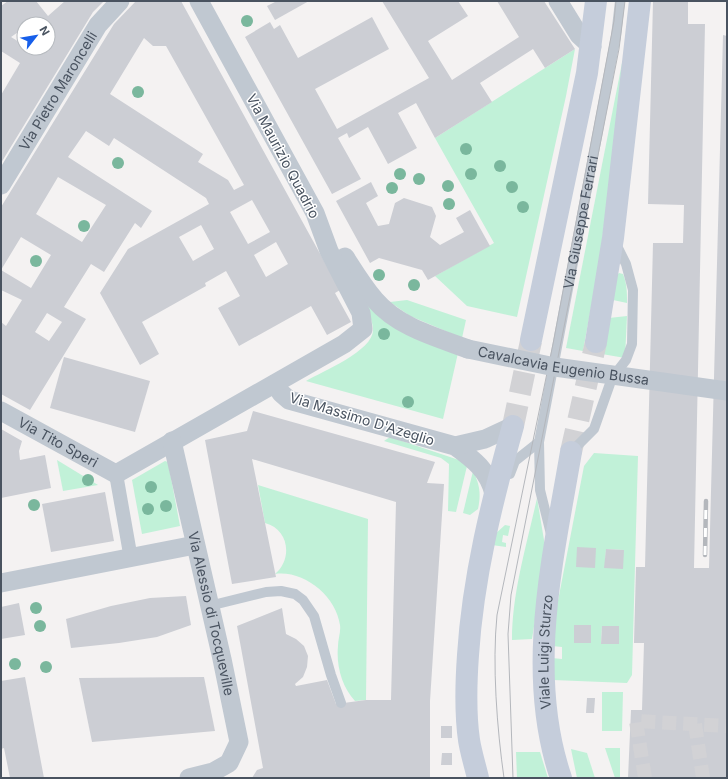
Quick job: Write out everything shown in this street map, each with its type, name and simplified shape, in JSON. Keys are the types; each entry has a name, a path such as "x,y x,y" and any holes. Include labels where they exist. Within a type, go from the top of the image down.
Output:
{"main road":[{"name":"Via Giuseppe Ferrari","path":"531,340 592,47 596,1"},
{"name":"Via Giuseppe Ferrari","path":"596,342 613,238 640,1"},
{"path":"478,778 470,748 467,703 470,635 474,592 494,494 513,426"},
{"name":"Viale Luigi Sturzo","path":"561,778 549,727 544,674 546,621 555,548 571,452"}],"street":[{"name":"Via Pietro Maroncelli","path":"1,185 98,25 120,1"},
{"name":"Via Maurizio Quadrio","path":"199,1 315,212 330,251 361,313"},
{"path":"558,1 579,35 592,47"},
{"name":"Cavalcavia Eugenio Bussa","path":"315,212 375,301 389,313 408,325 468,349 555,367 727,391"},
{"name":"Via Massimo D'Azeglio","path":"116,474 353,339 363,329 361,313"},
{"name":"Via Massimo D'Azeglio","path":"275,384 281,393 289,400 455,446 477,463 489,479 494,494"},
{"name":"Via Tito Speri","path":"1,411 116,474"},
{"name":"Via Massimo D'Azeglio","path":"455,446 485,439 513,426"},
{"name":"Via Alessio di Tocqueville","path":"172,441 239,742 229,763 209,776 189,778"},
{"path":"116,474 131,559"},
{"path":"1,583 131,559 195,545"},
{"path":"468,778 470,748"}],"lane":[{"name":"Via Giuseppe Ferrari","path":"539,442 616,36 620,1"},
{"path":"571,452 594,429 612,378 626,360 632,344 634,298 626,264 613,238"},
{"path":"489,520 501,508 511,469 515,461 539,442"},
{"name":"Viale Luigi Sturzo","path":"539,442 540,490 555,548"},
{"path":"209,606 266,592 280,591 294,594 304,600 314,616 331,675 341,703"}],"green space":[{"path":"575,49 517,317 467,306 435,276 494,243 435,138"},
{"path":"622,63 626,63 598,270 583,351 566,348"},
{"path":"619,273 623,274 625,281 627,303 613,300 617,275"},
{"path":"365,300 458,353 443,419 306,381 346,360 356,353 371,338 373,326"},
{"path":"407,300 466,320 462,338 410,316 390,302"},
{"path":"627,316 625,358 602,354 609,318"},
{"path":"390,437 462,461 467,466 456,512 448,511 449,464 441,458 384,441"},
{"path":"594,453 638,456 632,675 627,683 553,680 552,658 562,659 562,647 552,646 557,606 584,466","holes":["606,549 624,550 605,567","574,625 591,625 591,643 574,643","602,626 619,626 619,644 601,644"]},
{"path":"57,460 98,485 63,491"},
{"path":"165,461 168,462 180,526 142,534 132,480"},
{"path":"473,471 478,485 479,499 478,509 470,515 463,513"},
{"path":"258,485 368,519 366,700 355,701 343,683 338,661 340,625 332,604 317,587 307,581 297,576 275,574 281,568 284,561 286,545 279,531 273,526 265,523"},
{"path":"537,498 546,552 532,639 512,640 514,604 517,586"},
{"path":"505,525 510,526 508,536 503,535 502,542 506,543 506,547 492,545 494,535"},
{"path":"602,692 623,692 622,731 602,731"},
{"path":"605,748 620,748 620,778 615,778"},
{"path":"571,749 587,753 595,778 577,778"},
{"path":"516,752 540,752 548,778 517,778"}],"building":[{"path":"8,1 36,1 48,16 65,1 104,1 93,12 1,163 1,95 20,63 1,51 1,6"},
{"path":"136,1 181,1 340,290 335,293 351,322 327,335 311,306 239,346 218,308 240,296 226,271 205,283 206,286 142,322 159,354 140,365 100,293 128,249 209,204 206,198 114,138 109,146 86,131 68,157 152,211 141,228 135,223 104,272 91,264 64,307 86,319 30,410 1,394 1,322 6,326 22,300 1,290 1,270 1,207 114,24","holes":["144,38 153,46 166,46 244,185 234,190 228,180 198,162 203,154 110,94","58,177 106,205 82,242 36,214","252,200 270,232 248,244 230,212","201,225 214,249 193,261 179,237","21,237 51,255 31,288 1,270","276,242 288,264 266,277 254,255","47,313 62,322 49,341 35,332"]},
{"path":"277,1 309,1 275,20 267,6"},
{"path":"382,1 458,1 468,16 428,41 452,80 519,37 497,1 544,1 575,49 545,68 533,49 480,83 492,102 435,138 416,103 398,113 417,148 388,164 368,127 349,138 347,133 338,138 361,179 332,194 245,37 270,22 274,29 280,25 298,58 372,17 389,49 315,89 337,129 429,78"},
{"path":"653,1 688,1 688,24 705,24 694,568 709,568 723,35 727,36 727,778 628,778 631,710 642,710 644,643 634,643 636,567 645,567 653,243 683,243 684,205 648,204"},
{"path":"371,182 378,196 366,203 378,226 389,224 395,203 404,198 432,207 436,216 430,237 440,245 464,232 456,218 470,210 490,246 428,280 422,270 379,258 370,263 336,201"},
{"path":"64,357 150,381 135,432 50,408"},
{"path":"253,411 435,462 427,483 444,484 430,701 430,778 252,778 257,770 263,768 237,626 282,608 286,634 296,639 304,646 308,656 307,667 303,677 295,684 296,686 327,680 336,704 366,700 391,700 396,502 252,459 276,577 232,584 205,440 247,431"},
{"path":"1,429 22,441 19,451 20,460 45,455 51,488 1,498"},
{"path":"105,492 114,541 51,552 42,504"},
{"path":"577,547 596,548 595,568 576,567"},
{"path":"606,549 624,550 623,569 604,568"},
{"path":"186,596 191,625 157,637 71,648 66,619 111,606 150,598"},
{"path":"19,603 25,635 1,639 1,607"},
{"path":"574,625 591,625 591,643 574,643"},
{"path":"602,626 619,626 619,644 601,644"},
{"path":"25,677 44,778 10,778 4,748 1,749 1,681"},
{"path":"204,677 215,731 92,742 79,678"},
{"path":"587,698 595,698 594,713 586,713"},
{"path":"441,726 452,726 452,738 441,738"},
{"path":"442,753 452,753 452,765 441,765"}],"tunnel":[{"path":"513,426 531,341"},
{"path":"571,452 596,342"},
{"path":"645,778 636,721 727,726"},
{"path":"695,724 703,778"}],"tram line":[{"path":"504,778 499,739 495,675 497,615 553,344 614,21 616,1"},
{"path":"513,778 508,634 511,595 619,49 625,1"}],"railway":[{"path":"705,555 706,501"}]}
